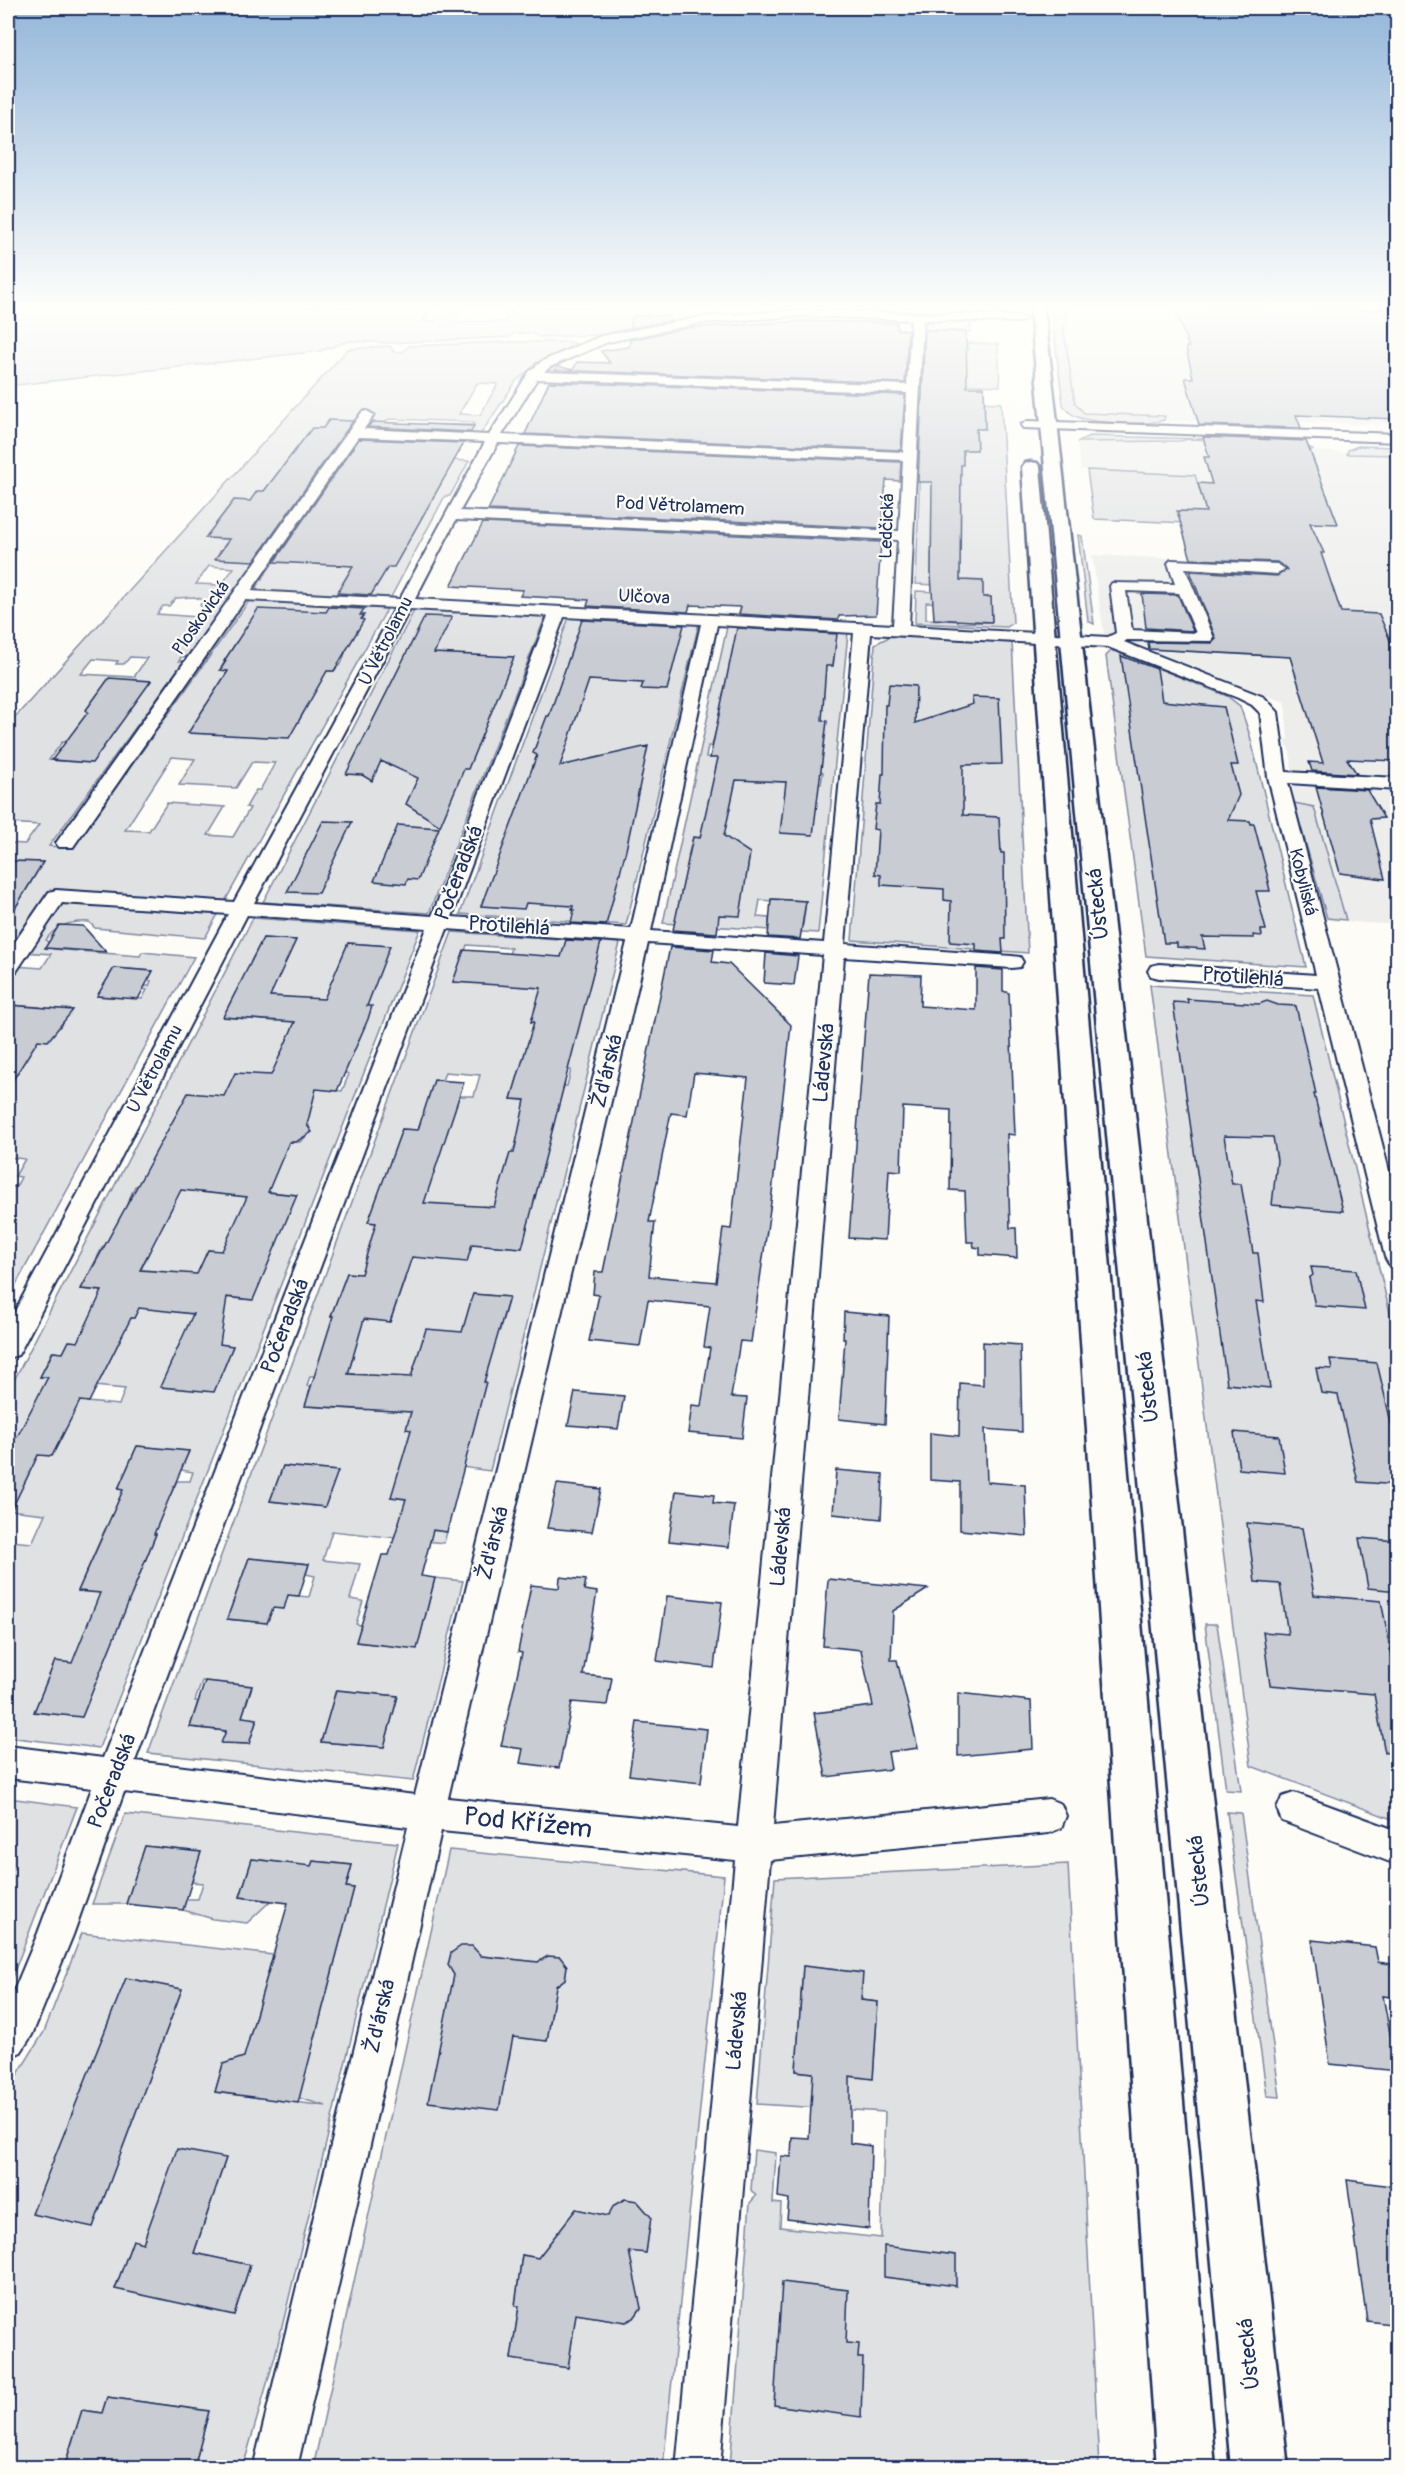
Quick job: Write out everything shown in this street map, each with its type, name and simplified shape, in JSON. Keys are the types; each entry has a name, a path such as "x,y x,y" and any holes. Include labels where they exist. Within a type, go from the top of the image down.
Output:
{"main road":[{"name":"Ústecká","path":"1028,422 1104,969 1260,2468"},
{"name":"Ústecká","path":"1049,422 1058,639 1186,2468"}],"street":[{"name":"Ploskovická","path":"66,843 362,422"},
{"name":"U Větrolamu","path":"8,1348 241,908 363,684 451,514 503,422"},
{"name":"Ledčická","path":"901,629 911,422"},
{"path":"1041,422 1049,426 1398,438"},
{"path":"355,433 909,456"},
{"name":"Pod Větrolamem","path":"451,514 906,536"},
{"path":"1185,589 1118,586 1118,639 1206,638 1176,563 1277,569"},
{"name":"Ulčova","path":"242,594 1058,639"},
{"name":"Počeradská","path":"8,2039 19,2022 55,1935 113,1776 558,612"},
{"name":"Žďárská","path":"275,2468 428,1813 640,936 710,619"},
{"name":"Ládevská","path":"698,2468 863,627"},
{"name":"Kobyliská","path":"1058,639 1118,639 1244,694 1258,701 1269,712 1277,777 1398,1257"},
{"path":"1277,777 1398,784"},
{"name":"Protilehlá","path":"8,967 56,896 1012,962"},
{"name":"Protilehlá","path":"1159,971 1327,982"},
{"name":"Pod Křížem","path":"8,1762 428,1813 754,1845 1049,1816"},
{"path":"1294,1809 1398,1848"}],"shaded area":[{"path":"282,422 354,422 187,657 181,657 179,661 184,661 49,846 73,848 249,601 387,609 224,903 53,891 8,957 8,891 25,892 43,862 8,861 8,843 25,844 39,825 8,823 8,725","holes":["206,538 254,539 241,557 217,556 229,539","209,566 234,568 221,585 196,584","194,597 204,600 200,605 203,609 198,617 157,614 163,606 169,606 176,598","236,642 243,642 240,672 220,670","346,650 342,662 334,671 296,669","130,657 147,658 134,677 81,674 93,659 118,661 116,664 124,664","205,706 304,711 297,724 198,718","62,742 95,744 91,763 49,760","172,757 195,759 179,785 236,788 252,762 275,763 260,790 256,790 246,807 250,808 233,837 208,835 225,807 167,803 149,831 125,830"]},
{"path":"370,422 474,425 473,422 488,422 480,435 368,430"},
{"path":"921,422 1002,422 1013,623 1007,627 915,623 916,591 959,593 959,586 916,584","holes":["931,553 959,555 960,579 931,578","956,595 991,597 992,622 958,623 958,621 926,619 926,602 956,604"]},
{"path":"1313,422 1397,422 1397,425"},
{"path":"1089,436 1292,441 1313,449 1311,451 1295,443 1189,439 1077,442"},
{"path":"1189,439 1295,443 1308,447 1311,451 1397,455 1397,925 1326,920 1294,803 1291,756 1285,739 1288,739 1285,702 1104,634 1092,555 1214,560 1219,553 1195,475 1081,470 1077,442"},
{"path":"1358,446 1397,447 1397,455 1347,454 1348,450"},
{"path":"349,455 469,461 450,496 445,496 391,597 257,591 256,587"},
{"path":"1087,470 1195,475 1210,524 1094,519"},
{"path":"1078,535 1082,536 1094,624 1088,621"},
{"path":"415,609 546,615 429,913 263,902"},
{"path":"569,617 699,623 626,925 460,914"},
{"path":"727,627 848,633 818,933 663,923","holes":["715,734 741,735 753,760 706,757 708,746 712,746","816,771 823,772 821,784 771,781 772,774","693,837 726,839 733,842 725,859 688,856","731,858 749,859 745,884 726,883","760,900 806,901 803,925 769,923 769,918 757,917"]},
{"path":"891,636 1012,642 1028,953 852,940 875,644"},
{"path":"1111,651 1227,696 1240,706 1250,736 1306,967 1146,956 1106,656"},
{"path":"1294,803 1314,807 1346,920 1327,918"},
{"path":"69,902 219,912 205,938 95,928 89,922 82,922 59,927 46,940 53,949 140,956 142,952 194,957 8,1299 8,1186 16,1187 21,1177 15,1176 25,1159 8,1157 8,1088 26,1058 8,1056 8,1038 43,1040 40,1007 12,1005 8,1012 8,976 14,966 42,968 51,954 24,952 59,904","holes":["114,968 153,971 148,980 151,981 149,986 143,989 147,990 142,999 98,996"]},
{"path":"253,918 420,930 99,1748 8,1737 8,1547 10,1541 32,1543 45,1514 9,1510 8,1513 8,1483 24,1484 38,1455 52,1456 70,1420 17,1437 9,1436 8,1440 8,1392","holes":["263,938 296,940 285,963 251,961","348,943 389,946 338,967","235,993 287,997 275,1021 223,1017","345,1073 349,1074 342,1091 295,1087","264,1118 308,1122 310,1129 308,1135 300,1142 289,1142","135,1186 164,1188 175,1201 163,1225 125,1222 133,1205 127,1204","251,1190 296,1195 282,1229","103,1246 150,1250 141,1270 156,1271 134,1318 92,1314 102,1291 81,1289","208,1250 265,1255 252,1300 220,1297 199,1270","69,1341 117,1346 99,1382 40,1377 52,1352 63,1353","181,1341 233,1346 214,1391 161,1386","94,1386 125,1389 119,1405 87,1402","137,1446 189,1452 181,1470 193,1472 190,1481 177,1481 171,1494 118,1489","105,1529 156,1534 132,1594 78,1591","116,1632 82,1717 34,1712 55,1661 72,1663"]},
{"path":"452,932 620,943 490,1471 440,1464 391,1497 407,1499 418,1529 447,1532 444,1543 332,1531 323,1560 360,1564 350,1599 363,1601 356,1624 361,1625 356,1642 417,1648 435,1578 463,1581 413,1781 148,1753","holes":["467,945 511,948 507,960 453,982","563,951 598,953 590,984 567,982 561,957","536,1004 579,1008 547,1023 531,1022","521,1066 571,1070 567,1086 563,1086 559,1103 511,1099","445,1072 480,1075 474,1096 429,1096 434,1081 442,1081","402,1129 447,1132 387,1171","516,1144 533,1185 507,1162","377,1198 434,1204 376,1223 369,1222","483,1206 517,1209 529,1219 522,1248 472,1244","347,1273 405,1279 390,1322 331,1316","473,1294 509,1297 500,1330 464,1327","353,1357 348,1373 375,1377 365,1410 306,1406 311,1386 307,1386 310,1376 315,1376","486,1374 472,1436 407,1429","283,1466 337,1471 325,1507 270,1501","249,1558 309,1564 306,1574 315,1576 309,1597 288,1595 283,1609 273,1608 267,1623 227,1619","202,1681 252,1686 242,1717 257,1719 249,1744 222,1743 226,1731 190,1727","336,1690 398,1696 384,1747 321,1742"]},
{"path":"1150,985 1313,995 1397,1342 1397,1821 1251,1766"},
{"path":"1205,1624 1217,1624 1241,1791 1226,1790"},
{"path":"8,1798 77,1807 8,1988 9,1949"},
{"path":"1227,1812 1241,1813 1280,2097 1267,2096"},
{"path":"125,1814 398,1843 275,2356 243,2467 194,2467 209,2411 107,2397 102,2413 82,2410 64,2467 8,2467 8,2090 44,2032 82,1933 273,1955 249,2039 314,2042 354,1888 346,1887 352,1865 313,1861 308,1878 296,1877 247,1923 213,1919 183,1910 186,1899 198,1899 203,1883 192,1882 201,1852 145,1846 126,1904 92,1904","holes":["252,1859 278,1862 266,1901 240,1897","126,1978 182,1989 93,2227 33,2214","263,2050 299,2098 326,2106 215,2092 223,2064","226,2158 194,2253 250,2265 234,2314 115,2289 133,2241 143,2243"]},
{"path":"449,1850 724,1876 663,2467 313,2468","holes":["481,1956 538,1962 559,1957 567,1966 565,1979 556,1986 547,2041 513,2037 454,1975","625,2199 641,2206 647,2223 650,2223 646,2253 631,2251 628,2284 641,2308 634,2318 626,2322 576,2314 568,2368 511,2359 519,2306 515,2305 522,2255 538,2258 576,2209 608,2216 614,2205"]},
{"path":"1068,1864 1099,2467 730,2468 750,2203 756,2196 751,2190 754,2150 776,2153 773,2203 781,2204 780,2227 881,2238 885,2112 757,2104 775,1878","holes":["803,1966 862,1973 862,2000 878,2002 873,2079 796,2071"]}],"building":[{"path":"327,422 352,422 254,561 215,559 230,539 205,538 234,500 250,501 257,491 264,491 312,428 323,428"},
{"path":"372,422 474,426 471,432 368,427"},
{"path":"530,422 903,422 901,450 525,434"},
{"path":"921,422 985,422 985,429 976,429 977,450 963,450 960,580 983,581 983,597 991,597 992,622 934,619 931,575 932,482 918,482"},
{"path":"1198,422 1299,422 1301,428 1199,425"},
{"path":"1203,437 1306,441 1338,524 1310,523 1324,553 1321,553 1341,612 1379,614 1398,659 1398,761 1347,759 1357,774 1312,771 1309,762 1323,763 1290,657 1149,649 1148,642 1212,643 1216,639 1190,571 1277,576 1287,570 1277,562 1191,559 1177,511 1206,512 1198,483 1212,484 1204,457 1209,457"},
{"path":"359,439 464,443 394,567 388,567 371,595 337,593 353,566 274,562"},
{"path":"519,446 901,462 900,481 886,480 882,528 488,510"},
{"path":"483,523 881,542 876,615 839,616 838,620 739,614 741,607 690,605 688,612 587,606 589,600 520,596 523,590 451,586"},
{"path":"1142,594 1178,595 1193,631 1146,628"},
{"path":"329,607 364,609 360,615 364,615 361,619 364,620 334,671 327,671 289,738 188,733 228,671 220,670 258,609 326,612"},
{"path":"425,616 452,617 434,653 514,657 468,769 464,769 440,826 406,804 418,778 381,761 372,781 362,775 346,774"},
{"path":"582,620 684,625 667,690 641,689 643,683 589,680 560,766 648,746 626,850 606,925 571,923 573,906 526,903 524,909 481,906 537,755 533,753 547,716 549,716"},
{"path":"737,628 837,634 833,666 826,666 822,720 827,721 813,835 780,833 786,782 736,780 724,836 750,853 740,916 719,915 717,933 673,930 693,837 700,838 718,758 710,758"},
{"path":"1121,656 1157,669 1162,701 1224,707 1238,765 1231,765 1239,795 1228,820 1250,821 1254,824 1269,882 1270,891 1256,891 1266,930 1261,930 1262,936 1253,935 1254,938 1202,937 1205,949 1177,947 1177,943 1164,943"},
{"path":"109,678 151,681 92,763 52,760 88,712 86,710"},
{"path":"889,684 916,686 915,723 973,704 972,697 999,698 1002,764 963,765 963,815 999,817 1001,853 1004,853 1005,939 1002,939 1003,953 976,951 976,944 950,942 951,901 944,900 944,889 881,885 881,875 875,874 878,830 873,829 876,804 880,804 882,774 884,774 885,705 887,705"},
{"path":"1316,787 1367,790 1384,818 1370,819 1385,879 1340,873"},
{"path":"323,821 352,822 318,893 287,892"},
{"path":"398,825 439,828 418,880 408,879 406,884 374,881"},
{"path":"8,861 43,862 8,920"},
{"path":"771,899 806,901 800,939 768,937"},
{"path":"59,925 83,926 106,952 45,948"},
{"path":"263,938 296,940 270,996 324,999 348,943 390,946 367,1006 372,1006 368,1019 337,1091 316,1089 307,1125 312,1132 296,1142 289,1142 268,1192 297,1195 253,1300 227,1297 220,1344 233,1346 214,1392 160,1387 193,1314 139,1308 134,1318 131,1318 89,1402 80,1401 52,1456 38,1455 8,1517 8,1436 17,1437 48,1377 40,1377 53,1352 63,1353 69,1341 78,1342 102,1291 81,1289 188,1093 224,1096 235,1073 271,1075 295,1022 223,1017","holes":["181,1190 247,1197 222,1251 208,1250 197,1274 140,1270"]},
{"path":"566,940 601,942 522,1248 472,1244 467,1262 412,1257 390,1322 364,1319 348,1374 411,1377 426,1329 462,1332 473,1294 509,1297 484,1382 486,1382 447,1532 433,1530 421,1576 435,1578 417,1649 356,1642 382,1555 389,1555 406,1499 391,1497 411,1430 406,1429 411,1412 305,1406 333,1316 331,1316 347,1273 361,1274 376,1223 368,1222 402,1129 418,1130 434,1080 464,1082 424,1203 494,1207 510,1153 514,1153 525,1100 511,1099 534,1022 531,1022 541,988 453,982 464,950 561,957"},
{"path":"670,947 714,950 712,962 729,964 791,1025 771,1202 751,1342 740,1341 731,1397 747,1398 742,1438 688,1433 692,1405 701,1406 710,1348 704,1347 710,1306 648,1300 640,1346 589,1341 599,1295 593,1294 595,1272 603,1272","holes":["694,1073 748,1078 731,1229 723,1228 716,1282 649,1276 655,1222 649,1222 671,1113 687,1115"]},
{"path":"766,953 798,956 794,985 764,983"},
{"path":"114,968 153,971 138,999 97,996"},
{"path":"976,968 1003,970 1003,991 1009,993 1015,1135 1007,1134 1010,1228 1016,1228 1017,1258 980,1255 980,1248 974,1247 973,1242 967,1242 965,1191 950,1190 951,1110 903,1107 901,1171 889,1170 885,1240 849,1238 869,973 921,975 920,1006 976,1010"},
{"path":"1187,999 1259,1004 1267,1001 1278,1005 1296,1006 1316,1094 1314,1094 1343,1211 1272,1205 1277,1160 1273,1137 1224,1136 1232,1184 1241,1184 1253,1253 1258,1253 1264,1302 1256,1301 1270,1388 1227,1384 1173,1002 1188,1003"},
{"path":"8,1005 73,1010 48,1041 38,1040 8,1088"},
{"path":"1311,1267 1356,1270 1365,1310 1315,1306 1309,1278 1313,1275"},
{"path":"844,1312 889,1316 885,1424 839,1419 845,1339 843,1339"},
{"path":"983,1342 1020,1345 1022,1432 985,1429 987,1482 1025,1485 1027,1536 960,1530 960,1482 930,1480 930,1433 959,1436 960,1383 983,1385"},
{"path":"1330,1359 1377,1363 1398,1452 1398,1485 1358,1482 1338,1395 1321,1393 1316,1368 1332,1369"},
{"path":"575,1392 624,1396 618,1429 568,1425"},
{"path":"1234,1432 1279,1436 1285,1473 1239,1469"},
{"path":"137,1446 189,1451 82,1717 34,1712 55,1661 72,1663 100,1593 78,1591 123,1490 118,1489"},
{"path":"283,1466 338,1471 325,1507 270,1501"},
{"path":"836,1470 883,1474 881,1519 833,1514"},
{"path":"557,1484 601,1489 592,1532 547,1528"},
{"path":"676,1491 714,1495 713,1503 734,1505 729,1547 669,1541"},
{"path":"1247,1523 1302,1528 1314,1595 1381,1601 1394,1666 1398,1666 1398,1751 1385,1753 1374,1694 1270,1685 1263,1632 1288,1634 1280,1584 1255,1582"},
{"path":"1359,1538 1398,1541 1398,1591 1368,1588"},
{"path":"249,1558 309,1564 299,1596 288,1595 284,1609 273,1608 267,1623 227,1619"},
{"path":"560,1577 586,1580 584,1590 597,1592 583,1675 612,1678 607,1705 572,1702 559,1768 520,1763 523,1749 501,1746 522,1653 518,1652 531,1585 559,1588"},
{"path":"828,1579 928,1589 893,1611 891,1660 897,1660 918,1748 888,1752 891,1769 826,1777 814,1713 873,1706 861,1650 823,1646"},
{"path":"667,1596 722,1602 714,1668 657,1661"},
{"path":"205,1681 252,1686 242,1717 257,1719 249,1744 221,1743 226,1731 190,1727"},
{"path":"336,1690 398,1696 384,1747 321,1742"},
{"path":"958,1693 1031,1701 1033,1749 958,1756"},
{"path":"637,1722 707,1729 701,1783 629,1775"},
{"path":"145,1846 201,1852 183,1910 126,1904"},
{"path":"252,1859 311,1866 313,1861 352,1865 346,1887 354,1888 298,2103 215,2092 223,2064 244,2057 288,1903 240,1897"},
{"path":"1312,1940 1375,1947 1378,1962 1391,1964 1397,1998 1383,1996 1397,2071 1330,2064"},
{"path":"461,1946 472,1946 481,1956 538,1962 548,1956 560,1957 567,1966 565,1979 556,1986 547,2041 513,2037 499,2110 428,2102 454,1975 448,1965 451,1953"},
{"path":"803,1966 863,1973 861,2000 878,2002 873,2079 850,2076 850,2143 871,2146 869,2229 787,2219 789,2199 778,2197 781,2156 791,2157 792,2137 809,2138 813,2073 796,2071"},
{"path":"126,1978 182,1989 93,2227 32,2214"},
{"path":"177,2149 226,2158 194,2253 250,2265 234,2315 115,2289 133,2240 143,2243"},
{"path":"1347,2180 1398,2187 1398,2325 1367,2321"},
{"path":"625,2199 637,2201 651,2217 646,2253 629,2251 641,2308 634,2318 626,2322 576,2314 568,2368 511,2359 519,2306 515,2306 522,2255 538,2258 576,2209 608,2216 614,2205"},
{"path":"884,2246 956,2255 956,2286 884,2277"},
{"path":"782,2282 848,2290 846,2343 859,2344 858,2358 863,2358 861,2417 774,2405"},
{"path":"107,2397 209,2411 194,2468 64,2468 82,2410 102,2413"}]}
